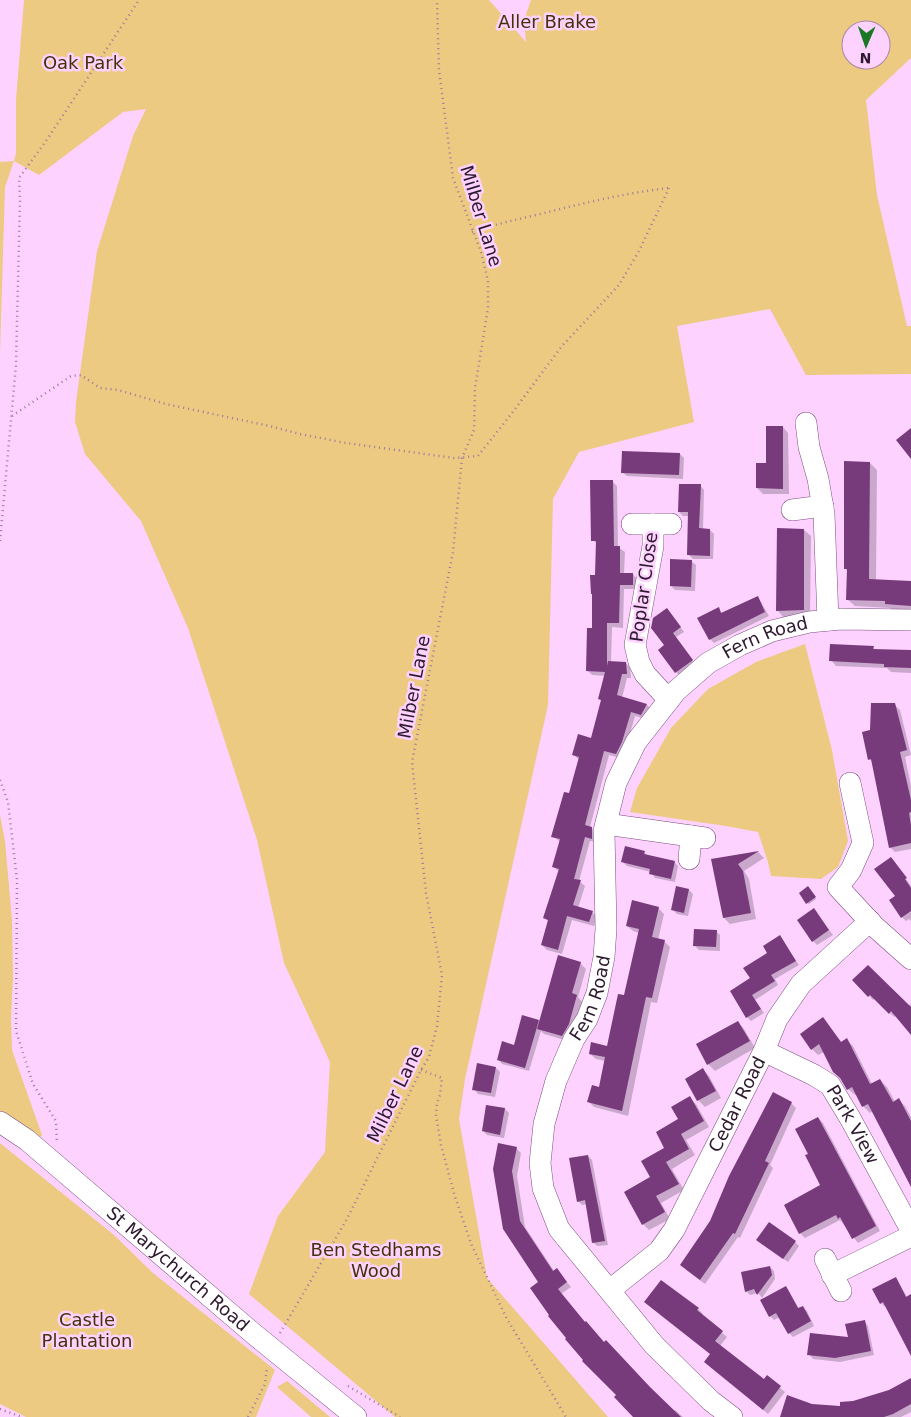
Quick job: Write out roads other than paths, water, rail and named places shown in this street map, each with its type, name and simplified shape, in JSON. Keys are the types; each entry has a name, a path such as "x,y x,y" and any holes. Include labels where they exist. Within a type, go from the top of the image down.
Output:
{"street":[{"path":"806,423 809,447 823,506 828,620"},
{"path":"792,510 823,506"},
{"name":"Poplar Close","path":"652,524 653,546 635,645 639,662 645,674 669,700"},
{"name":"Fern Road","path":"732,1417 711,1401 654,1345 559,1229 543,1188 540,1163 544,1124 556,1081 574,1039 586,1019 593,1002 604,957 606,929 604,831 616,783 636,742 676,691 708,663 740,645 772,631 809,622 828,620 911,620"},
{"path":"850,783 862,843 851,870 838,887 870,921 911,959"},
{"path":"606,824 698,837 689,859"},
{"name":"Cedar Road","path":"610,1290 659,1252 674,1230 764,1051 777,1019 801,984 870,921"},
{"name":"Park View","path":"764,1051 814,1075 830,1086 850,1118 911,1230"},
{"name":"St Marychurch Road","path":"0,1122 27,1140 279,1339 356,1417"},
{"path":"833,1275 911,1236"}],"park label":[{"name":"Aller Brake","path":"547,22"},
{"name":"Oak Park","path":"83,63"},
{"name":"Ben Stedhams Wood","path":"376,1260"},
{"name":"Castle Plantation","path":"87,1330"}]}
